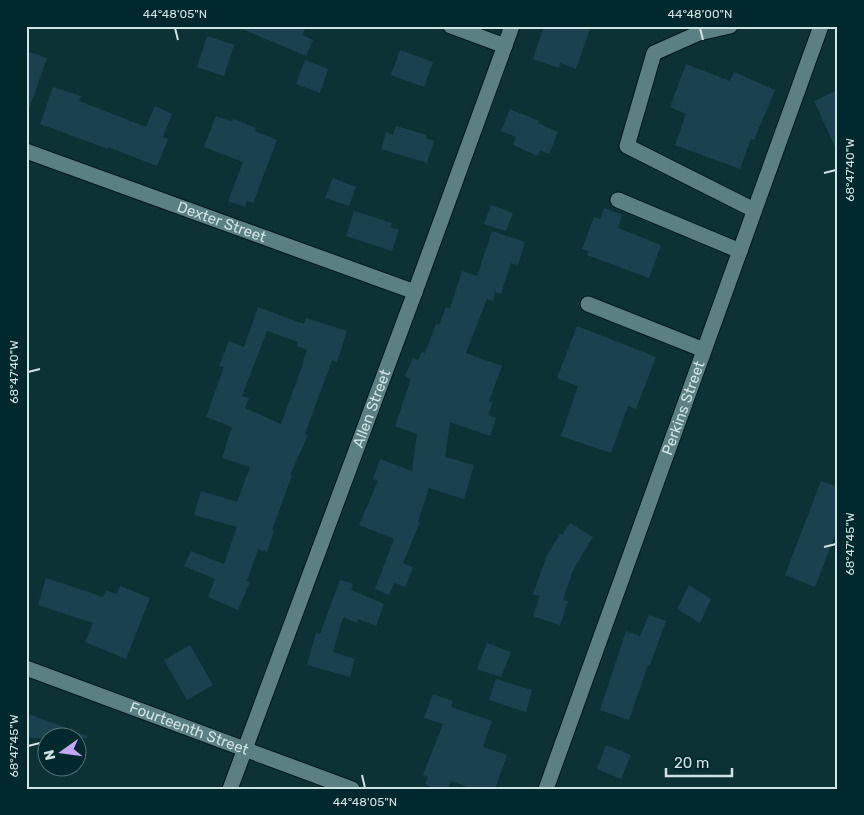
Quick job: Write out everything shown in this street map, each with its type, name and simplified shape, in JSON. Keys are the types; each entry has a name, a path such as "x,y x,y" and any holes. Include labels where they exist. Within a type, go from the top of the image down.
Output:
{"street":[{"path":"452,26 505,46"},
{"name":"Allen Street","path":"230,789 512,26"},
{"path":"730,26 699,33 654,53 627,146 754,210"},
{"name":"Perkins Street","path":"546,789 821,26"},
{"name":"Dexter Street","path":"26,151 415,292"},
{"path":"618,200 740,251"},
{"path":"588,304 704,350"},
{"name":"Fourteenth Street","path":"26,668 352,789"}],"building":[{"path":"235,26 306,26 302,35 313,40 306,56"},
{"path":"544,26 591,26 576,69 560,63 559,68 533,59"},
{"path":"207,36 234,45 224,76 197,67"},
{"path":"400,50 433,62 424,87 391,75"},
{"path":"26,51 47,58 29,109 26,108"},
{"path":"305,60 328,69 320,93 296,84"},
{"path":"686,64 730,81 734,72 775,90 754,140 751,139 740,169 675,145 686,114 670,107"},
{"path":"53,87 81,96 79,101 146,127 155,106 172,114 163,137 168,139 157,166 40,124"},
{"path":"838,90 838,153 814,101"},
{"path":"510,109 539,121 538,123 558,132 549,154 540,150 538,156 513,145 516,137 501,131"},
{"path":"216,116 232,122 233,119 256,128 255,131 277,140 253,203 247,201 245,207 228,201 243,162 204,147"},
{"path":"396,126 427,135 426,138 434,141 427,163 381,149 386,132 393,135"},
{"path":"333,178 356,187 349,206 325,198"},
{"path":"491,205 513,213 506,231 484,224"},
{"path":"604,208 622,215 618,228 661,245 649,278 587,255 589,251 582,249 594,217 600,219"},
{"path":"354,211 392,223 390,227 399,230 392,251 346,236"},
{"path":"492,231 525,242 518,265 511,263 501,294 495,292 493,301 487,299 466,353 502,366 489,401 493,402 488,415 496,418 490,436 450,422 445,457 474,465 464,499 429,488 418,522 420,522 403,563 413,567 405,587 394,583 389,595 375,589 394,539 359,525 378,481 373,479 380,459 412,471 417,434 395,426 411,379 405,376 413,358 418,360 422,352 425,353 436,324 439,325 446,307 450,309 462,271 477,276"},
{"path":"258,307 304,324 306,318 347,331 337,362 332,360 305,434 308,435 290,475 292,475 272,530 274,531 267,552 258,549 247,581 250,582 238,610 208,597 215,579 184,566 191,551 224,564 237,527 194,515 201,491 237,502 250,467 222,458 232,427 206,417 224,367 219,366 229,341 244,347","holes":["267,331 298,342 297,346 307,350 281,424 245,408 249,398 242,396"]},
{"path":"577,326 656,357 636,409 628,406 611,453 561,436 578,386 557,378"},
{"path":"821,481 838,487 838,527 815,587 785,575"},
{"path":"570,523 593,537 573,570 563,600 568,601 560,625 533,616 540,596 533,594 547,555 560,534 562,535"},
{"path":"46,578 103,597 106,590 117,594 120,586 150,598 126,659 85,642 93,623 38,605"},
{"path":"340,580 353,584 351,590 384,604 376,626 358,619 357,623 343,617 333,652 355,659 350,677 307,665 316,633 320,634"},
{"path":"689,585 711,599 700,623 677,609"},
{"path":"649,615 666,621 629,720 600,710 626,631 640,636"},
{"path":"487,643 511,652 501,677 477,669"},
{"path":"190,645 213,685 187,700 164,660"},
{"path":"496,679 532,690 526,712 489,700"},
{"path":"433,694 453,701 451,707 492,721 483,747 507,755 495,789 473,789 451,781 448,789 437,789 425,784 428,777 423,775 443,724 424,718"},
{"path":"26,713 66,728 38,728 38,738 26,738"},
{"path":"606,745 631,755 621,779 597,769"}]}
